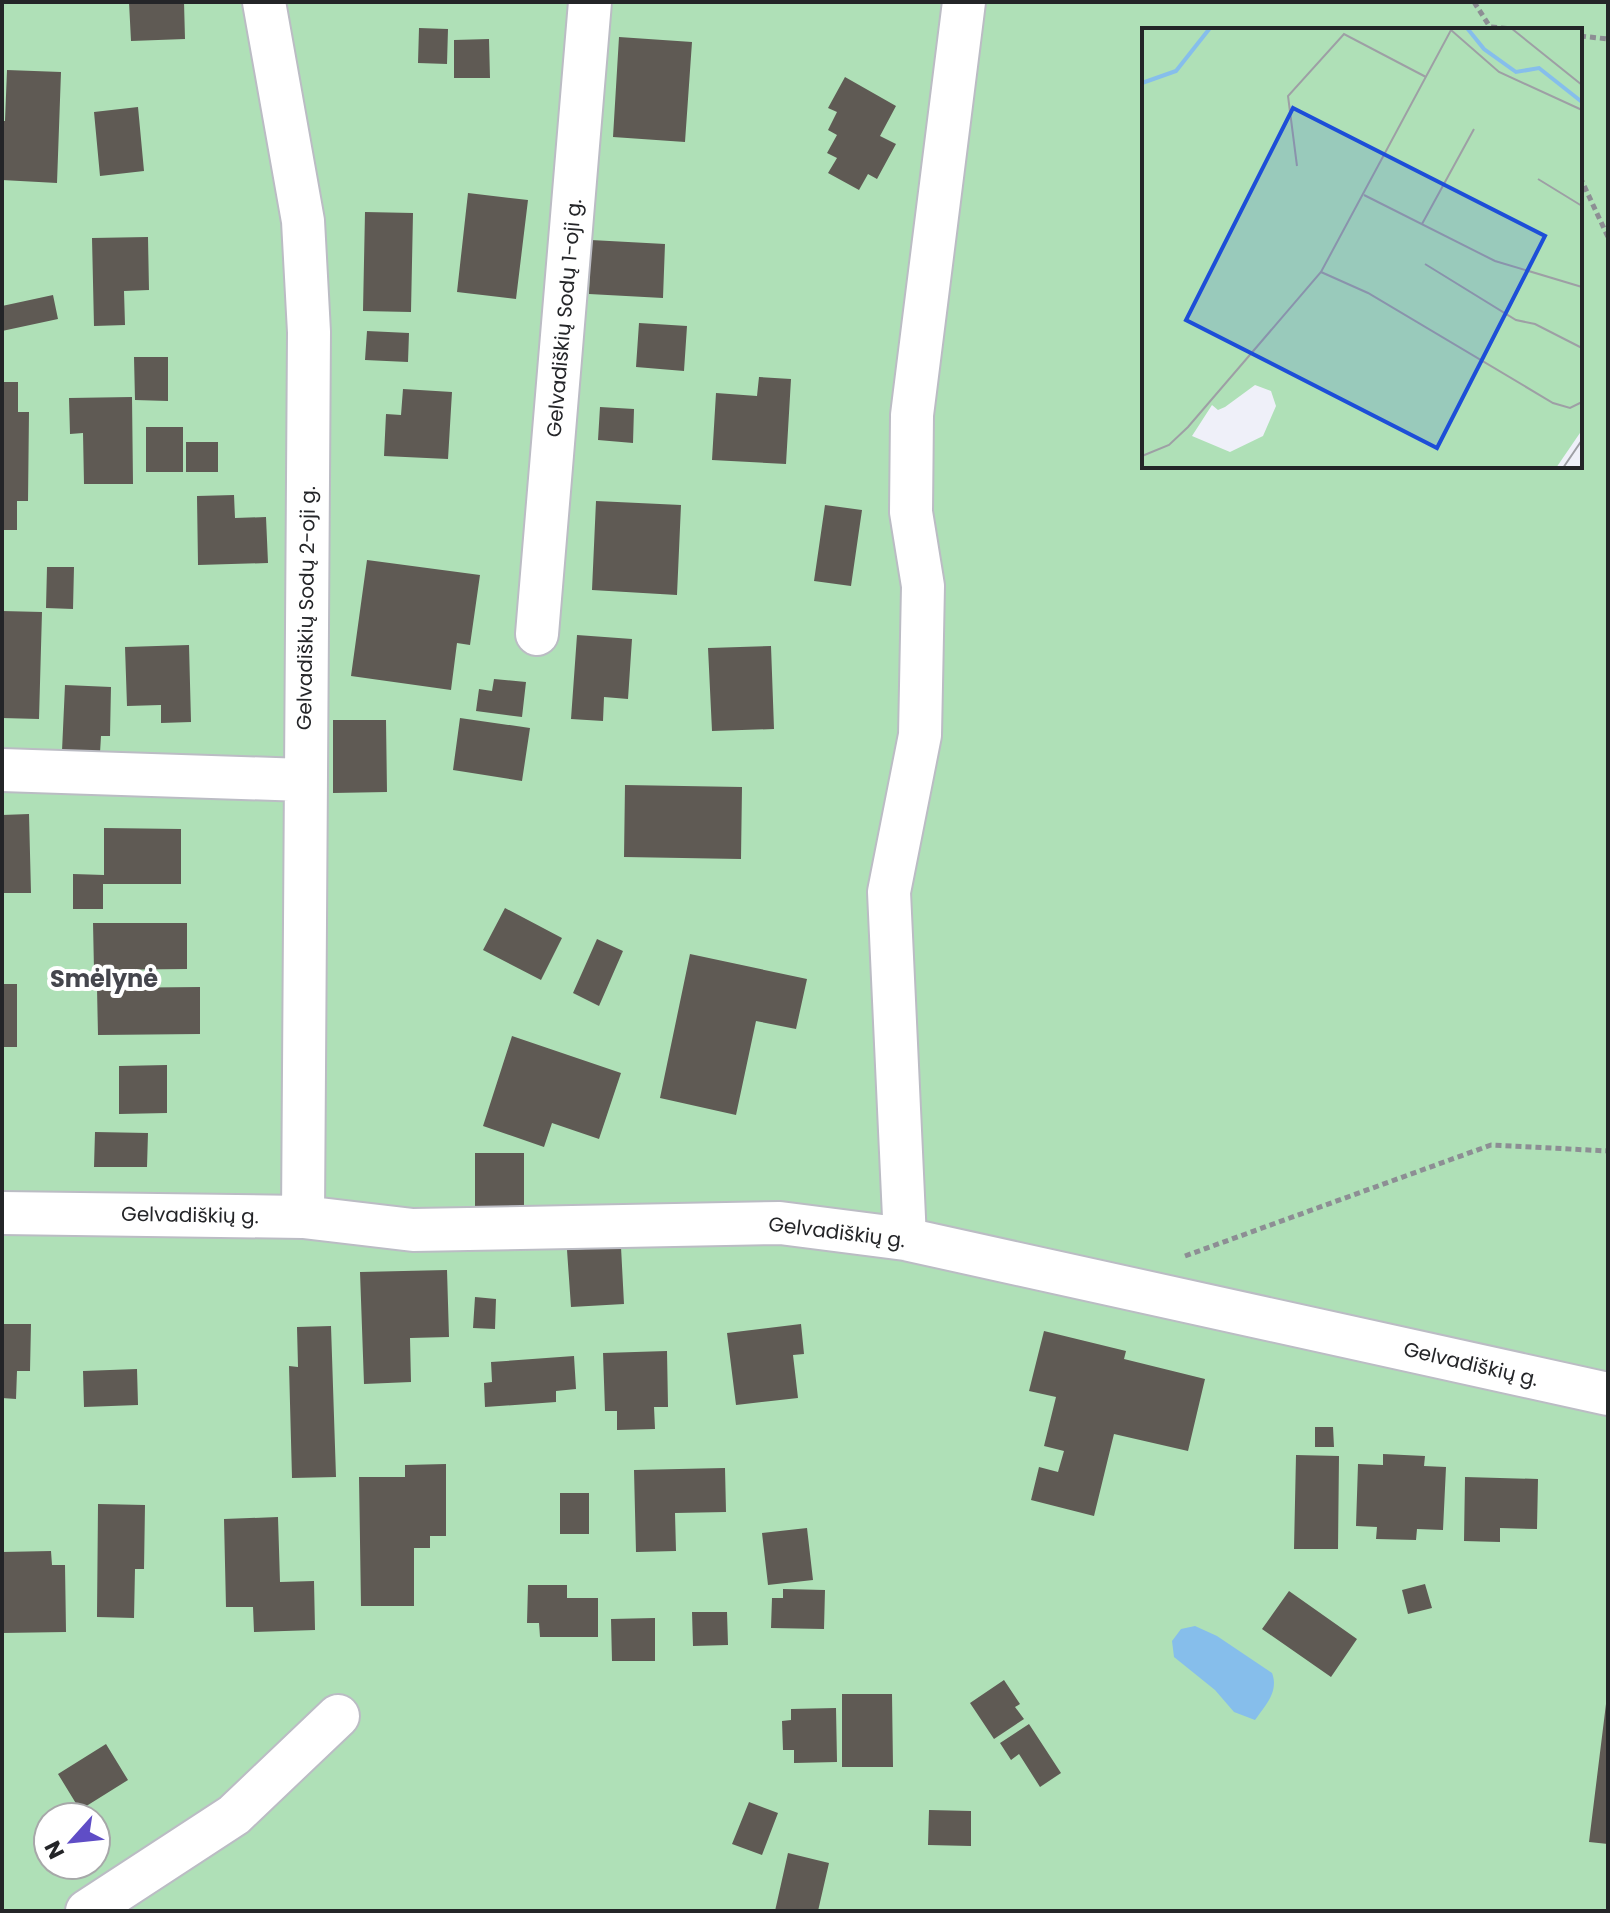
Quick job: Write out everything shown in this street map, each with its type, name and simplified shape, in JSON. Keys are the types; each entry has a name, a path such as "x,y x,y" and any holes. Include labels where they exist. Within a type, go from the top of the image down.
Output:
{"street":[{"name":"Gelvadiškių Sodų 2-oji g.","path":"264,2 303,221 308,300 303,1217"},
{"name":"Gelvadiškių Sodų 1-oji g.","path":"537,634 590,2"},
{"path":"905,1239 889,892 920,735 923,586 911,512 912,415 964,2"},
{"path":"2,770 304,780"},
{"name":"Gelvadiškių g.","path":"2,1213 303,1217 413,1230 780,1223 905,1239 1608,1394"},
{"path":"87,1911 234,1815 338,1716"}],"path":[{"path":"1474,2 1491,28"},
{"path":"1582,36 1608,39"},
{"path":"1582,181 1608,237"},
{"path":"1184,1257 1491,1145 1608,1151"}],"green space":[{"path":"2,2 1608,2 1608,1911 2,1911"}],"water":[{"path":"1195,1626 1217,1636 1272,1673 1273,1692 1255,1720 1234,1712 1215,1690 1174,1657 1172,1641 1181,1629"}],"building":[{"path":"129,2 184,2 185,39 131,41"},
{"path":"419,28 448,29 447,64 418,63"},
{"path":"619,37 692,42 685,142 613,137"},
{"path":"489,39 490,78 454,78 454,40"},
{"path":"7,70 61,72 57,183 2,180 2,121 5,121"},
{"path":"845,77 896,106 880,136 896,144 877,179 868,174 859,190 828,173 837,158 827,153 837,135 828,130 837,112 828,108"},
{"path":"138,107 144,171 100,176 94,112"},
{"path":"468,193 528,200 516,299 457,292"},
{"path":"365,212 413,213 411,312 363,311"},
{"path":"148,237 149,290 124,291 125,325 94,326 92,238"},
{"path":"591,240 665,244 663,298 589,294"},
{"path":"53,295 58,319 2,331 2,306"},
{"path":"639,323 687,326 684,371 636,367"},
{"path":"367,331 409,333 408,362 365,360"},
{"path":"134,357 168,357 168,401 135,400"},
{"path":"759,377 791,379 786,464 712,460 716,393 757,396"},
{"path":"2,382 18,382 18,412 29,412 28,501 17,501 17,530 2,530"},
{"path":"403,389 452,392 448,459 384,456 386,414 401,415"},
{"path":"132,397 133,484 84,484 83,433 70,434 69,398"},
{"path":"600,407 634,409 633,443 598,440"},
{"path":"146,427 183,427 183,472 146,472"},
{"path":"186,442 218,442 218,472 186,472"},
{"path":"234,495 235,518 266,517 268,563 198,565 197,496"},
{"path":"596,501 681,505 677,595 592,590"},
{"path":"825,505 862,510 851,586 814,581"},
{"path":"367,560 480,575 470,645 457,643 451,690 351,676"},
{"path":"47,567 74,567 73,609 46,608"},
{"path":"2,611 42,612 39,719 2,718"},
{"path":"577,635 632,639 628,699 604,697 603,721 571,719"},
{"path":"189,645 191,722 161,723 161,705 127,706 125,647"},
{"path":"771,646 774,729 712,731 708,648"},
{"path":"494,679 526,682 522,717 476,711 479,689 492,691"},
{"path":"65,685 111,687 110,736 101,736 100,753 62,751"},
{"path":"460,718 530,728 522,781 453,770"},
{"path":"333,720 386,720 387,792 333,793"},
{"path":"625,785 742,787 741,859 624,857"},
{"path":"29,814 31,893 2,893 2,815"},
{"path":"104,828 181,829 181,884 103,884 103,909 73,909 73,874 104,875"},
{"path":"505,908 562,938 541,980 483,950"},
{"path":"93,923 187,923 187,969 94,970"},
{"path":"597,939 623,951 599,1006 573,993"},
{"path":"690,954 807,979 796,1029 756,1021 736,1115 660,1098"},
{"path":"2,984 17,984 17,1047 2,1047"},
{"path":"200,987 200,1034 98,1035 97,988"},
{"path":"512,1036 621,1073 599,1139 552,1123 544,1147 483,1126"},
{"path":"167,1065 167,1113 119,1114 119,1066"},
{"path":"95,1132 148,1133 147,1167 94,1167"},
{"path":"475,1153 524,1153 524,1218 475,1218"},
{"path":"621,1247 624,1304 571,1307 567,1250"},
{"path":"447,1270 449,1337 410,1338 411,1382 364,1384 360,1272"},
{"path":"475,1297 496,1299 495,1329 473,1328"},
{"path":"2,1324 31,1324 30,1371 17,1371 16,1399 2,1398"},
{"path":"801,1324 804,1354 793,1355 798,1398 736,1405 727,1333"},
{"path":"331,1326 336,1477 292,1478 289,1366 298,1367 297,1327"},
{"path":"1044,1331 1126,1351 1124,1359 1205,1379 1188,1451 1114,1434 1094,1516 1031,1500 1039,1467 1058,1472 1064,1451 1044,1446 1056,1397 1029,1391"},
{"path":"667,1351 668,1407 654,1407 655,1429 617,1430 617,1411 605,1411 603,1353"},
{"path":"574,1356 576,1389 556,1391 556,1402 485,1407 484,1383 492,1382 491,1362"},
{"path":"137,1369 138,1405 84,1407 83,1371"},
{"path":"1315,1427 1333,1427 1334,1447 1315,1447"},
{"path":"1383,1454 1425,1456 1424,1466 1446,1467 1443,1530 1417,1529 1416,1540 1376,1539 1377,1527 1356,1526 1358,1464 1383,1465"},
{"path":"1296,1455 1339,1456 1338,1549 1294,1549"},
{"path":"446,1464 446,1536 430,1536 430,1548 414,1548 414,1606 361,1606 359,1477 405,1477 405,1465"},
{"path":"725,1468 726,1512 675,1513 676,1551 636,1552 634,1470"},
{"path":"1465,1477 1538,1479 1537,1529 1500,1528 1500,1542 1464,1541"},
{"path":"560,1493 589,1493 589,1534 560,1534"},
{"path":"98,1504 145,1505 144,1569 135,1569 134,1618 97,1617"},
{"path":"278,1517 280,1582 314,1581 315,1630 254,1632 253,1607 226,1607 224,1519"},
{"path":"807,1528 813,1580 768,1585 762,1533"},
{"path":"51,1551 52,1565 65,1565 66,1632 2,1633 2,1552"},
{"path":"1425,1584 1432,1608 1408,1614 1402,1590"},
{"path":"528,1585 567,1585 567,1598 598,1598 598,1637 540,1637 539,1623 527,1623"},
{"path":"783,1589 825,1590 824,1629 771,1628 772,1598 783,1598"},
{"path":"1289,1591 1357,1639 1331,1677 1262,1629"},
{"path":"692,1612 727,1612 728,1645 693,1646"},
{"path":"655,1618 655,1661 612,1661 611,1619"},
{"path":"1004,1680 1020,1704 1015,1707 1024,1719 994,1739 970,1703"},
{"path":"842,1694 892,1694 893,1767 842,1767"},
{"path":"1608,1704 1608,1844 1589,1842"},
{"path":"836,1708 837,1762 794,1763 794,1750 783,1750 782,1721 791,1720 791,1709"},
{"path":"1029,1724 1061,1773 1040,1787 1019,1754 1011,1760 1000,1743"},
{"path":"106,1744 128,1780 94,1801 74,1801 58,1774"},
{"path":"749,1802 778,1813 762,1855 732,1844"},
{"path":"929,1810 971,1811 971,1846 928,1845"},
{"path":"788,1853 829,1863 818,1911 775,1911"}],"district":[{"name":"Smėlynė","path":"104,979"}]}
